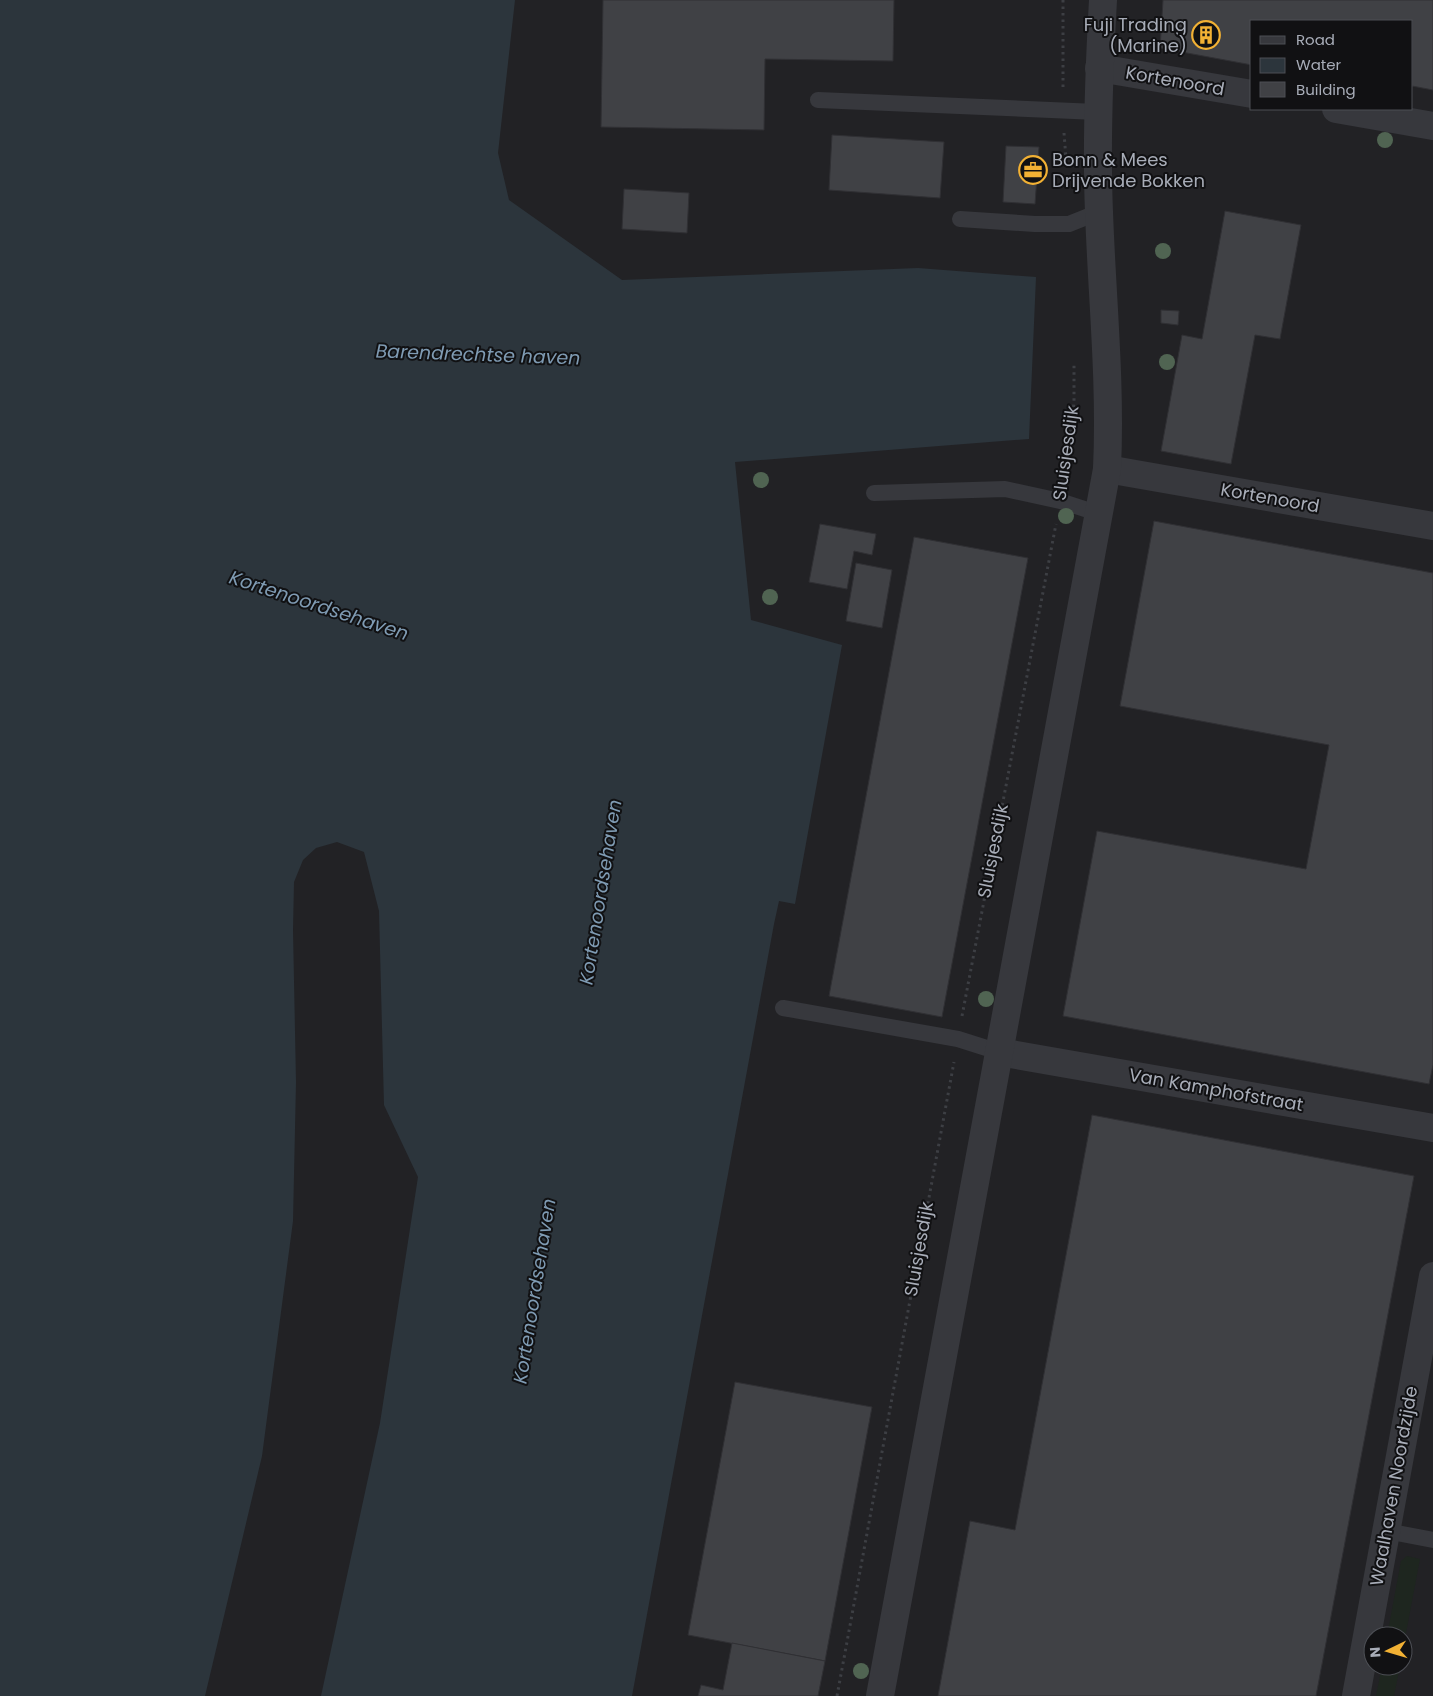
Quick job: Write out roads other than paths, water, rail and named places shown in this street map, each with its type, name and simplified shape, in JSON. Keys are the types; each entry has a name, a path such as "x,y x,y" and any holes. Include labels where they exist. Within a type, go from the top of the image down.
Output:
{"street":[{"name":"Sluisjesdijk","path":"880,1696 1107,469 1108,418 1099,212 1097,112 1103,0"},
{"name":"Kortenoord","path":"1099,68 1250,94"},
{"path":"1342,110 1433,126"},
{"name":"Kortenoord","path":"1107,469 1433,526"},
{"name":"Van Kamphofstraat","path":"999,1052 1433,1128"},
{"name":"Waalhaven Noordzijde","path":"1356,1696 1433,1276"}],"lane":[{"path":"818,100 1097,112"},
{"path":"960,219 1035,224 1069,224 1099,212"},
{"path":"874,493 1005,489 1060,501 1100,514"},
{"path":"783,1008 958,1039 999,1052"},
{"path":"1386,1531 1433,1540"}],"water":[{"path":"0,0 515,0 498,153 509,200 622,280 918,268 1036,277 1029,439 735,462 751,620 842,645 795,904 779,901 774,924 632,1696 321,1696 380,1423 418,1177 384,1105 379,911 364,852 337,842 316,848 303,860 294,882 296,1082 293,1221 262,1456 205,1696 0,1696"}],"place":[{"name":"Fuji Trading (Marine)","path":"1206,35"},
{"name":"Bonn & Mees Drijvende Bokken","path":"1033,170"}],"water label":[{"name":"Barendrechtse haven","path":"478,354"},
{"name":"Kortenoordsehaven","path":"319,605"},
{"name":"Kortenoordsehaven","path":"600,892"},
{"name":"Kortenoordsehaven","path":"534,1291"}]}
